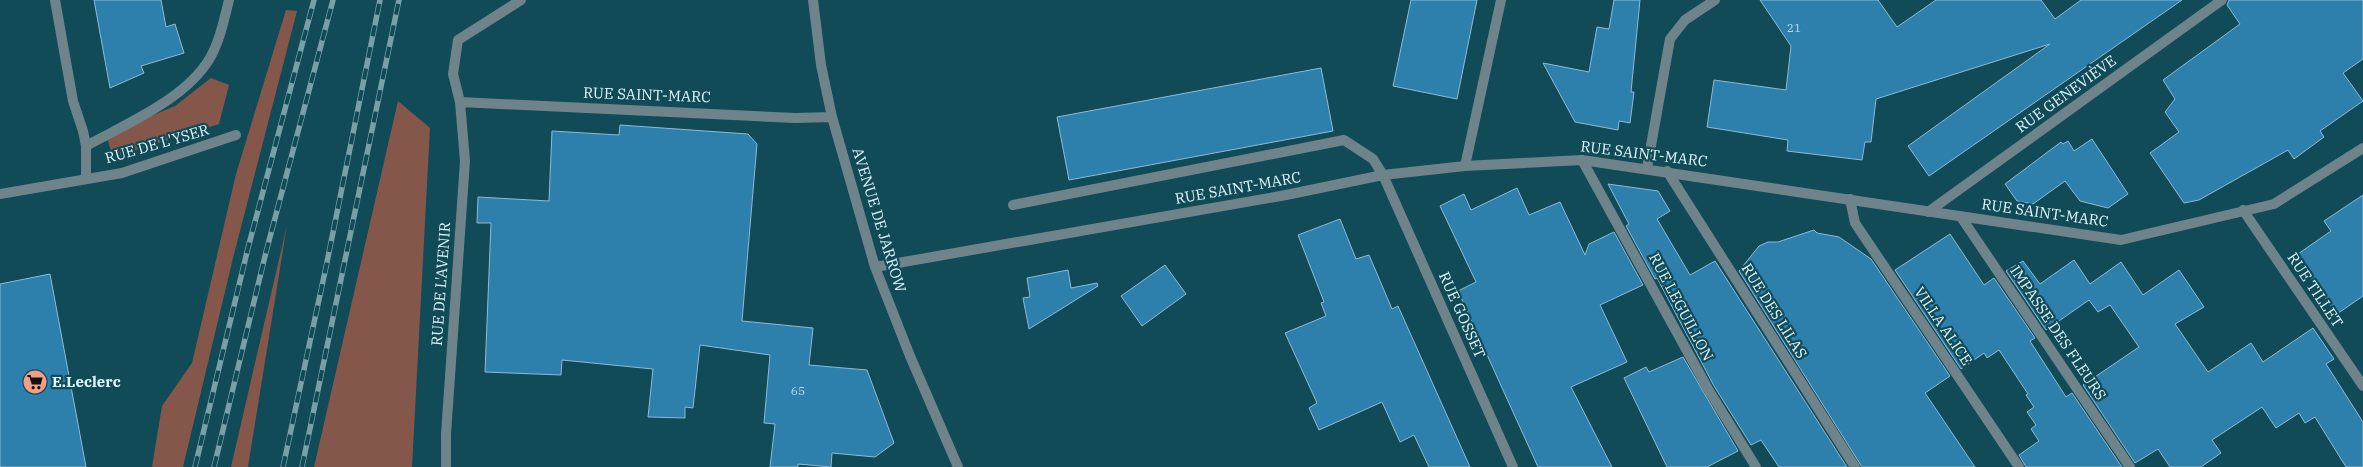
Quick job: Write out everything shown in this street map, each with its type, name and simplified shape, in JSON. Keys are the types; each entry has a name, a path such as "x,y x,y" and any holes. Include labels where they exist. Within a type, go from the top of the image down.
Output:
{"street":[{"path":"55,0 73,101 83,130 86,146"},
{"name":"RUE DE L'YSER","path":"86,178 86,146 162,104 187,85 209,59 222,28 229,0"},
{"path":"460,102 453,74 458,40 521,0"},
{"name":"AVENUE DE JARROW","path":"813,0 821,65 832,117 875,267 910,356 958,467"},
{"path":"1465,166 1501,0"},
{"path":"1647,168 1670,39 1685,20 1715,0"},
{"name":"RUE GENEVIÈVE","path":"1928,212 2222,0"},
{"name":"RUE SAINT-MARC","path":"460,102 795,118 832,117"},
{"name":"RUE DE L'AVENIR","path":"446,467 446,434 465,161 460,102"},
{"name":"RUE DE L'YSER","path":"0,194 122,173 236,135"},
{"name":"RUE GOSSET","path":"1013,205 1344,140 1372,159 1383,175 1513,467"},
{"name":"RUE SAINT-MARC","path":"875,267 1286,195 1383,175 1465,166 1582,160 1647,168 2121,240 2274,204 2363,148"},
{"name":"RUE LEGUILLON","path":"1582,160 1708,389 1756,467"},
{"name":"RUE DES LILAS","path":"1667,171 1855,467"},
{"name":"VILLA ALICE","path":"1850,199 1855,223 2019,467"},
{"name":"RUE TILLET","path":"2243,210 2363,386"},
{"name":"IMPASSE DES FLEURS","path":"1961,217 2130,467"}],"shaded area":[{"path":"286,10 297,11 233,258 183,467 152,467 162,406 192,363 236,174"},
{"path":"211,78 229,85 219,124 113,157 106,135 175,106"},
{"path":"398,101 430,128 412,467 314,467"},
{"path":"287,225 248,467 231,467"}],"building":[{"path":"94,0 161,0 166,27 175,24 184,53 141,66 144,73 110,88"},
{"path":"1411,0 1477,0 1457,99 1393,86"},
{"path":"1614,0 1640,0 1631,92 1634,92 1630,123 1619,121 1618,130 1575,122 1543,63 1589,72 1597,27 1609,29"},
{"path":"1760,0 1878,0 1897,27 1936,0 2041,0 2055,19 2081,0 2182,0 1929,176 1908,146 2050,44 1876,99 1871,142 1865,142 1862,160 1787,151 1788,140 1707,127 1714,80 1786,90 1791,46"},
{"path":"2229,0 2363,0 2363,59 2343,73 2363,101 2320,131 2324,137 2294,159 2288,150 2199,200 2184,203 2150,153 2179,132 2165,112 2175,99 2163,80 2240,24 2227,5"},
{"path":"1321,68 1333,131 1069,180 1057,117"},
{"path":"620,125 748,134 757,144 742,321 813,328 809,365 867,370 894,443 875,457 832,453 831,467 798,464 798,467 770,467 775,424 764,423 770,355 700,345 693,408 685,407 685,418 648,417 653,369 562,360 561,375 485,372 491,223 477,223 478,197 549,201 552,131 619,135"},
{"path":"2092,139 2128,194 2108,208 2080,201 2065,181 2033,204 2017,201 2005,184 2061,142 2063,144 2068,141 2074,151"},
{"path":"1608,184 1658,191 1670,211 1657,219 1690,275 1715,261 1847,467 1779,467 1761,440 1751,445 1714,386 1657,278 1655,279 1626,226 1629,224"},
{"path":"1517,188 1529,215 1560,202 1585,255 1589,244 1614,232 1643,285 1600,305 1627,362 1571,387 1612,467 1538,467 1458,291 1476,282 1440,206 1464,194 1471,210"},
{"path":"2363,195 2363,296 2337,314 2295,256 2331,231 2324,221"},
{"path":"1340,219 1356,259 1369,255 1392,309 1398,306 1470,467 1429,467 1414,435 1400,442 1382,402 1319,430 1309,408 1317,403 1285,333 1326,316 1321,303 1324,302 1298,235"},
{"path":"1814,230 1817,233 1839,237 1871,259 1950,376 1925,393 1975,467 1862,467 1739,271 1759,246"},
{"path":"1950,234 1984,285 1994,278 2035,338 2030,341 2066,397 2072,393 2122,467 2026,467 2019,455 2039,441 2031,429 2036,425 2027,412 2034,407 2026,395 2028,394 1999,350 1987,358 1984,353 1961,369 1895,270"},
{"path":"2074,260 2090,284 2121,262 2143,295 2179,270 2204,307 2175,324 2208,372 2251,343 2263,362 2313,328 2334,359 2326,364 2363,422 2363,467 2346,467 2315,417 2305,423 2299,413 2276,428 2262,407 2212,440 2221,453 2201,467 2170,467 2158,449 2135,463 2083,385 2139,347 2110,305 2098,312 2089,300 2046,330 2006,271 2023,261 2040,284"},
{"path":"1165,265 1186,294 1142,326 1121,296"},
{"path":"1068,270 1071,288 1097,283 1098,286 1029,329 1023,298 1030,297 1027,278"},
{"name":"E.Leclerc","path":"50,274 86,467 0,467 0,284"},
{"path":"1683,357 1738,451 1707,467 1667,467 1624,378 1646,367 1649,372"}],"railway":[{"path":"195,467 248,248 314,0"},
{"path":"214,467 266,252 333,0"},
{"path":"283,467 380,0"},
{"path":"302,467 399,0"}],"place":[{"name":"E.Leclerc","path":"35,382"}]}
